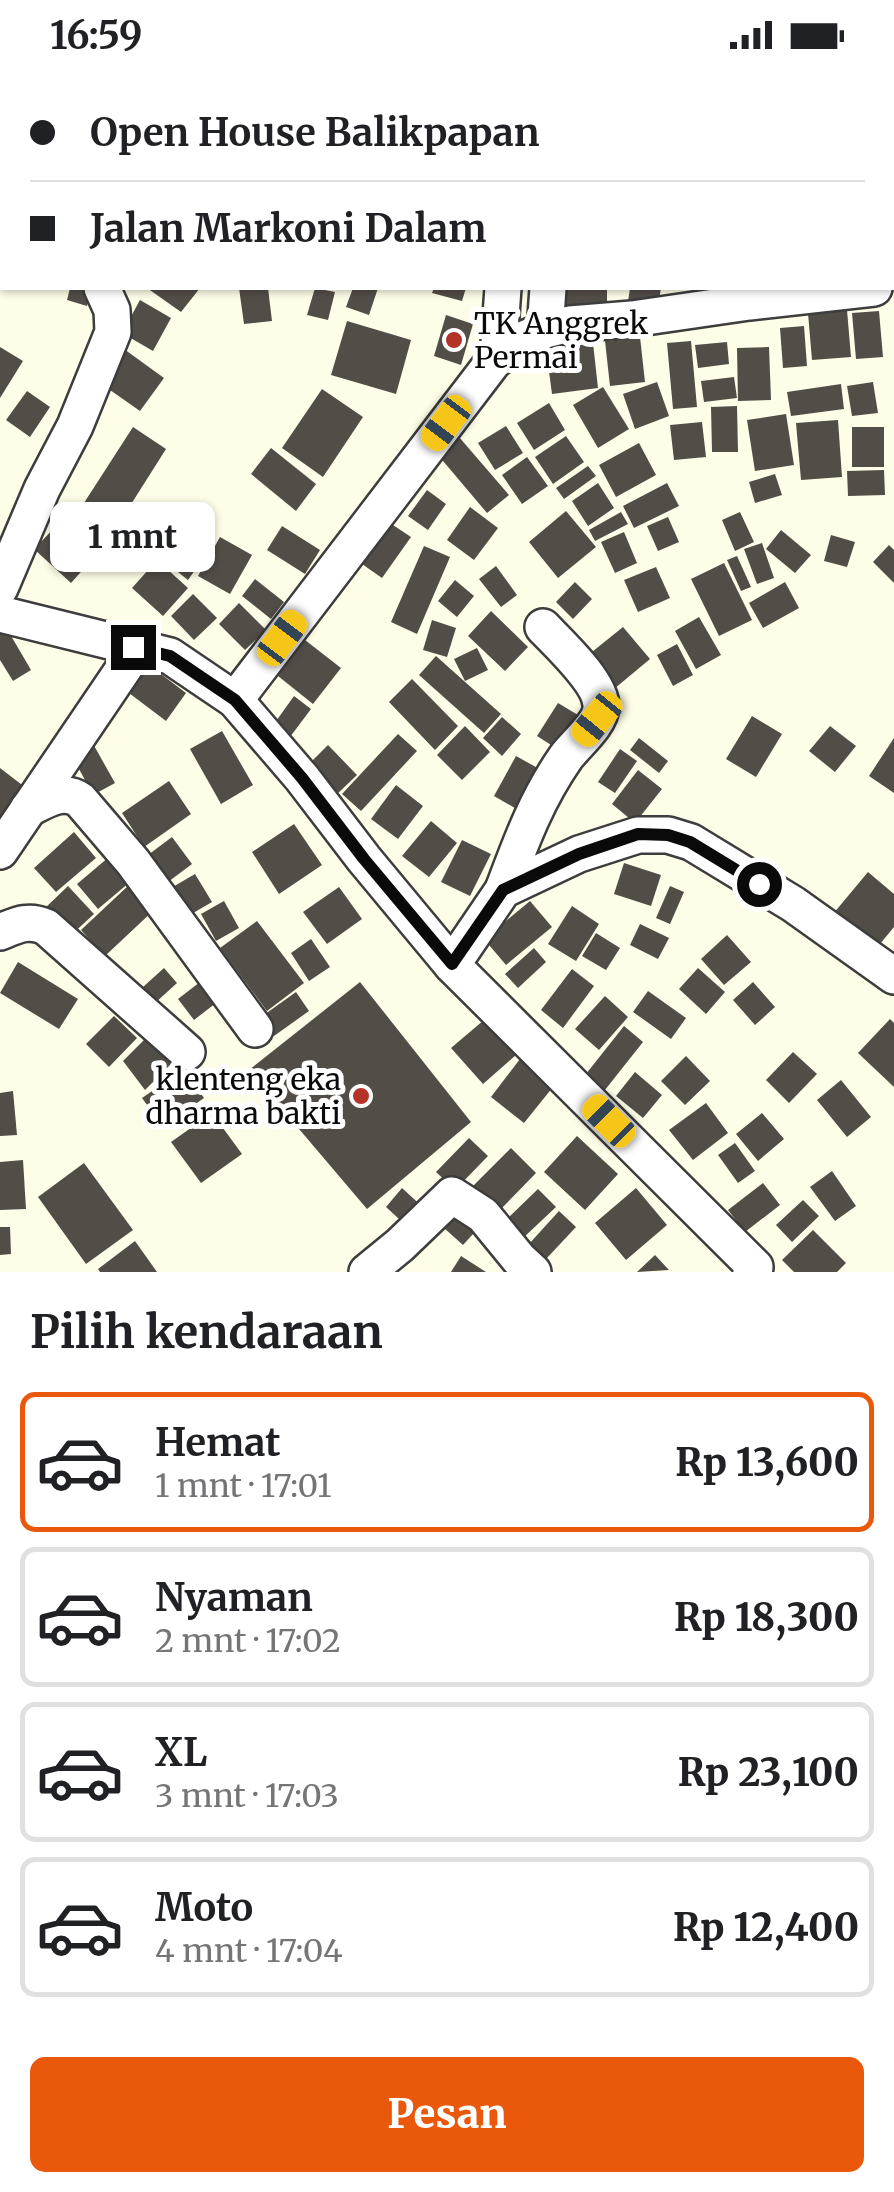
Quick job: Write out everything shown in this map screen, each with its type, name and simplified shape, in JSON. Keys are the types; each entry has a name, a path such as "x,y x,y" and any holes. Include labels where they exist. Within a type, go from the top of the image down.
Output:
{"street":[{"path":"0,588 42,489 76,426 113,332 112,310 103,290"},
{"path":"498,357 503,290"},
{"path":"545,330 548,290"},
{"path":"235,700 492,362 516,342 570,324 854,290"},
{"path":"0,614 170,656 235,700 461,973 749,1266"},
{"path":"461,973 503,890 534,810 602,708 598,691 543,627"},
{"path":"0,851 137,648"},
{"path":"28,809 62,794 80,800 184,928 255,1029"},
{"path":"503,890 579,854 638,834 668,835 690,842 793,904 894,976"},
{"path":"0,932 24,922 46,927 187,1052"},
{"path":"367,1272 452,1195 482,1215 533,1272"}],"building":[{"path":"70,290 91,290 87,306 67,300"},
{"path":"150,290 198,290 181,312"},
{"path":"239,290 268,290 272,321 244,324"},
{"path":"314,290 335,292 328,320 307,315"},
{"path":"352,290 377,290 369,315 346,307"},
{"path":"433,290 465,290 462,301 432,293"},
{"path":"561,290 607,290 607,307 561,306"},
{"path":"630,290 661,290 658,306 628,302"},
{"path":"140,300 171,318 153,351 122,333"},
{"path":"847,310 851,357 812,360 808,313"},
{"path":"879,311 883,357 856,359 852,313"},
{"name":"TK Anggrek Permai","path":"446,315 473,324 461,365 434,356"},
{"path":"347,321 411,340 396,394 331,375"},
{"path":"804,326 807,366 783,368 780,328"},
{"path":"640,337 645,382 610,386 605,341"},
{"path":"691,341 697,407 673,409 667,343"},
{"path":"727,342 729,364 698,368 695,345"},
{"path":"593,343 598,388 552,394 546,349"},
{"path":"0,347 23,361 0,398"},
{"path":"769,347 771,400 738,401 737,348"},
{"path":"124,349 164,378 140,411 100,383"},
{"path":"734,377 737,398 704,402 701,381"},
{"path":"657,382 669,416 635,429 623,394"},
{"path":"873,382 878,413 852,416 847,386"},
{"path":"841,384 844,409 791,416 787,392"},
{"path":"603,387 629,429 598,448 573,405"},
{"path":"322,389 363,417 323,477 282,448"},
{"path":"27,391 50,407 30,437 6,420"},
{"path":"549,403 565,430 534,450 517,423"},
{"path":"737,406 738,452 712,452 711,407"},
{"path":"786,414 794,465 755,471 747,420"},
{"path":"838,420 842,477 801,480 796,423"},
{"path":"702,422 706,457 674,460 670,425"},
{"path":"506,426 523,453 495,470 478,443"},
{"path":"133,427 166,449 116,528 82,506"},
{"path":"852,427 884,427 884,467 852,467"},
{"path":"566,436 584,462 553,484 535,457"},
{"path":"459,437 509,495 487,513 438,455"},
{"path":"639,443 656,475 616,497 599,465"},
{"path":"271,448 316,484 296,511 251,474"},
{"path":"527,457 548,486 522,504 502,475"},
{"path":"588,466 596,476 564,499 556,488"},
{"path":"884,470 885,495 848,496 847,471"},
{"path":"775,474 782,495 755,503 749,482"},
{"path":"598,483 614,508 588,526 572,501"},
{"path":"667,483 679,506 634,528 623,506"},
{"path":"427,490 446,504 428,530 408,516"},
{"path":"470,507 498,528 474,560 447,540"},
{"path":"566,511 596,547 558,578 529,542"},
{"path":"621,512 628,524 595,541 589,530"},
{"path":"740,512 754,542 735,551 722,520"},
{"path":"668,517 679,542 658,551 647,526"},
{"path":"61,521 97,554 71,583 34,549"},
{"path":"390,523 411,537 382,578 362,564"},
{"path":"282,526 320,550 305,574 267,550"},
{"path":"781,530 811,555 795,573 766,549"},
{"path":"624,532 637,563 615,573 601,542"},
{"path":"831,535 855,542 847,567 824,561"},
{"path":"220,537 252,555 230,594 198,576"},
{"path":"762,543 774,578 757,584 744,549"},
{"path":"889,545 894,550 894,583 873,562"},
{"path":"424,546 450,557 417,634 391,622"},
{"path":"174,548 198,566 188,580 164,561"},
{"path":"737,556 751,587 741,591 727,560"},
{"path":"157,560 188,588 163,616 132,588"},
{"path":"724,563 752,620 719,636 691,579"},
{"path":"496,566 517,595 501,607 479,579"},
{"path":"656,567 670,598 638,612 624,580"},
{"path":"255,579 284,602 271,619 242,596"},
{"path":"455,580 474,596 457,617 438,601"},
{"path":"575,582 592,599 573,619 556,602"},
{"path":"785,582 799,608 763,628 749,603"},
{"path":"193,594 217,618 194,640 171,616"},
{"path":"239,603 266,630 245,650 219,624"},
{"path":"491,611 528,647 505,671 468,636"},
{"path":"699,617 721,655 696,669 675,631"},
{"path":"432,620 456,628 447,657 423,650"},
{"path":"623,627 650,659 614,689 587,656"},
{"path":"7,629 31,670 13,681 0,660 0,633"},
{"path":"305,640 341,668 313,704 278,676"},
{"path":"677,644 693,675 673,686 657,655"},
{"path":"477,648 488,670 465,681 454,659"},
{"path":"436,656 501,714 484,733 419,675"},
{"path":"145,662 186,693 166,721 125,690"},
{"path":"412,679 458,726 435,750 389,702"},
{"path":"294,696 311,709 290,737 274,724"},
{"path":"558,703 583,718 562,752 537,736"},
{"path":"752,716 782,734 756,777 726,759"},
{"path":"502,717 521,734 502,756 483,738"},
{"path":"465,726 490,752 462,780 437,755"},
{"path":"830,726 856,746 835,772 809,751"},
{"path":"222,731 253,785 221,804 190,749"},
{"path":"398,734 417,751 361,811 342,794"},
{"path":"639,738 668,761 659,773 630,750"},
{"path":"894,738 894,793 869,776"},
{"path":"92,742 115,783 93,795 71,754"},
{"path":"328,745 357,775 334,797 306,767"},
{"path":"620,749 637,761 615,793 598,782"},
{"path":"516,756 543,771 520,811 494,796"},
{"path":"0,768 26,788 0,821"},
{"path":"638,770 662,789 635,823 612,804"},
{"path":"169,781 191,814 144,847 122,813"},
{"path":"396,785 423,806 398,839 371,819"},
{"path":"431,821 457,843 429,877 402,856"},
{"path":"294,824 322,865 279,894 252,852"},
{"path":"74,832 96,858 56,892 34,868"},
{"path":"172,837 192,864 156,891 136,864"},
{"path":"462,840 491,854 470,896 441,882"},
{"path":"109,857 130,882 98,909 77,884"},
{"path":"624,863 661,875 651,906 614,894"},
{"path":"868,872 894,894 894,927 870,956 828,920"},
{"path":"195,874 212,902 188,916 171,888"},
{"path":"130,884 154,910 105,956 81,930"},
{"path":"68,886 94,914 68,938 42,911"},
{"path":"670,886 684,892 670,924 656,918"},
{"path":"339,887 362,919 327,944 303,912"},
{"path":"224,901 239,928 216,941 201,914"},
{"path":"530,901 552,927 506,965 484,939"},
{"path":"572,906 599,924 576,961 548,944"},
{"path":"257,921 304,983 267,1011 220,948"},
{"path":"640,924 669,938 658,959 630,945"},
{"path":"596,933 620,948 606,970 582,956"},
{"path":"727,935 751,962 724,985 701,959"},
{"path":"311,939 330,967 309,981 291,953"},
{"path":"534,948 546,962 518,988 505,974"},
{"path":"18,962 78,999 59,1029 0,993"},
{"path":"164,968 177,983 155,1003 143,987"},
{"path":"698,968 725,992 706,1014 679,989"},
{"path":"572,969 594,986 563,1028 541,1010"},
{"path":"200,982 216,1003 194,1020 178,999"},
{"name":"klenteng eka dharma bakti","path":"360,982 471,1122 367,1209 249,1070"},
{"path":"753,982 775,1007 755,1025 733,1000"},
{"path":"648,991 686,1018 671,1039 633,1012"},
{"path":"296,992 309,1011 274,1036 261,1017"},
{"path":"605,996 628,1017 599,1050 575,1029"},
{"path":"114,1016 137,1038 109,1067 86,1044"},
{"path":"890,1019 894,1023 894,1087 858,1053"},
{"path":"484,1020 516,1055 483,1084 451,1048"},
{"path":"624,1026 643,1042 601,1095 582,1079"},
{"path":"152,1032 179,1056 145,1090 123,1061"},
{"path":"793,1052 817,1074 789,1103 766,1080"},
{"path":"523,1055 557,1082 524,1123 491,1097"},
{"path":"686,1056 710,1081 685,1105 661,1081"},
{"path":"184,1069 204,1098 163,1127 142,1098"},
{"path":"635,1072 662,1095 643,1118 616,1096"},
{"path":"841,1080 871,1117 847,1137 817,1100"},
{"path":"13,1091 17,1135 0,1136 0,1093"},
{"path":"706,1103 728,1133 693,1160 669,1130"},
{"path":"212,1113 242,1154 201,1183 171,1142"},
{"path":"762,1113 784,1139 758,1161 736,1134"},
{"path":"577,1136 618,1174 585,1210 544,1172"},
{"path":"469,1138 488,1156 455,1190 436,1172"},
{"path":"735,1143 755,1171 738,1183 718,1155"},
{"path":"511,1148 536,1173 499,1211 473,1186"},
{"path":"23,1160 26,1209 0,1210 0,1162"},
{"path":"84,1163 133,1230 86,1264 38,1197"},
{"path":"832,1171 856,1206 835,1221 810,1187"},
{"path":"763,1183 780,1205 745,1232 728,1210"},
{"path":"402,1188 427,1211 411,1230 386,1207"},
{"path":"636,1188 667,1225 626,1260 595,1223"},
{"path":"538,1189 556,1207 522,1239 505,1221"},
{"path":"803,1200 819,1216 792,1242 776,1225"},
{"path":"464,1206 483,1223 463,1245 444,1228"},
{"path":"559,1211 576,1227 546,1259 529,1244"},
{"path":"0,1227 10,1227 11,1254 0,1255"},
{"path":"813,1230 846,1263 837,1272 794,1272 782,1260"},
{"path":"135,1241 157,1272 100,1272 98,1269"},
{"path":"655,1255 669,1270 637,1272"},
{"path":"461,1256 486,1272 451,1272"}],"place":[{"name":"TK Anggrek Permai","path":"454,340"},
{"name":"klenteng eka dharma bakti","path":"361,1096"}],"route":[{"path":"133,647 170,656 235,700 452,964 503,890 579,854 638,834 668,835 690,842 759,884"}]}
